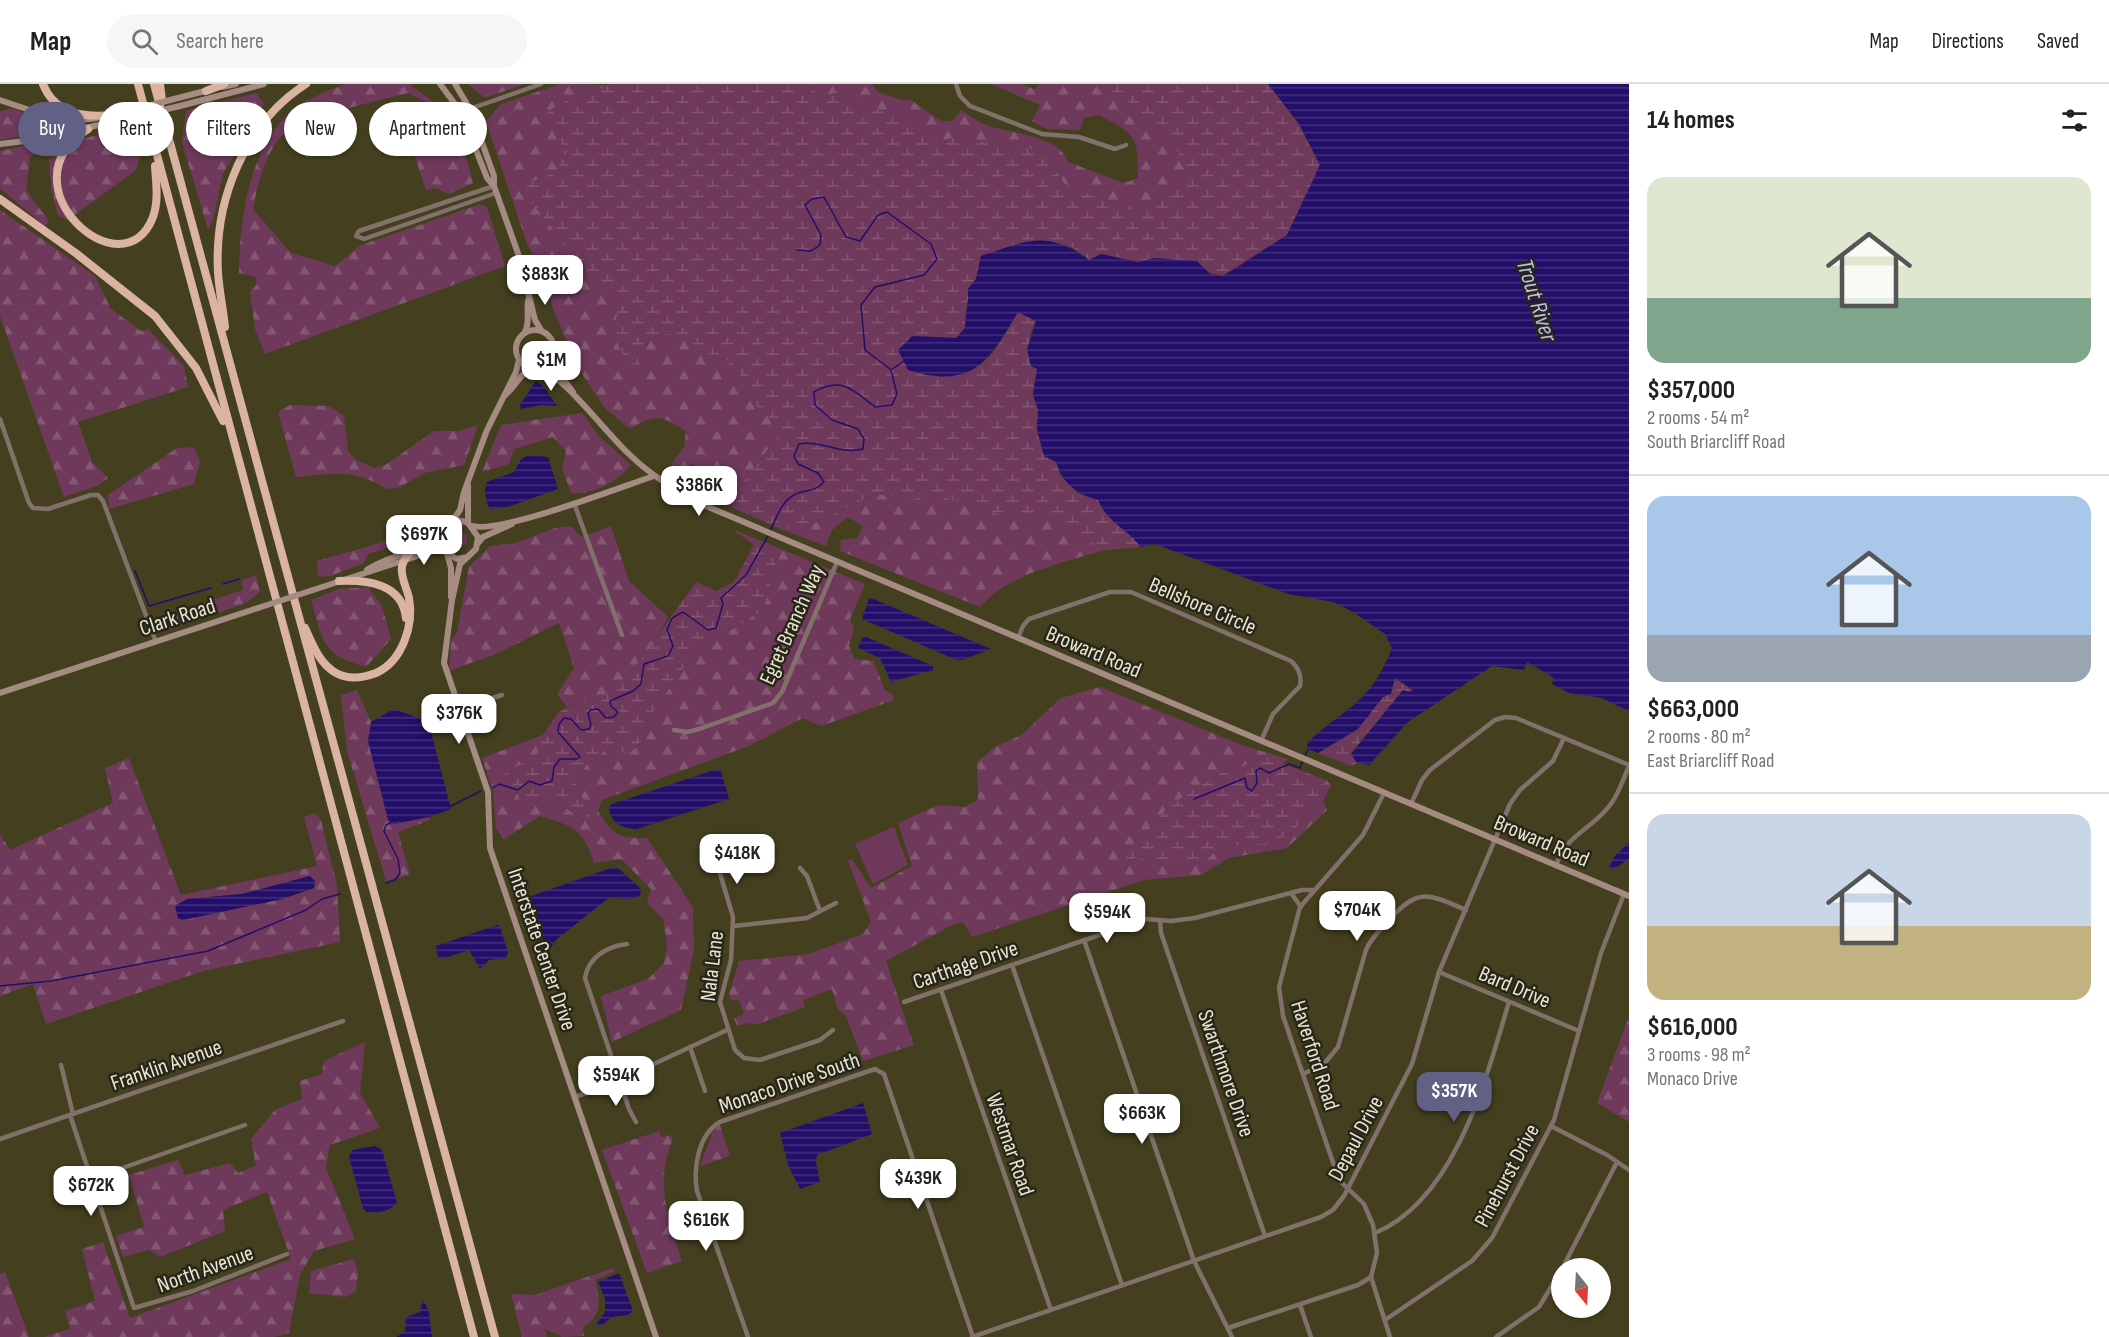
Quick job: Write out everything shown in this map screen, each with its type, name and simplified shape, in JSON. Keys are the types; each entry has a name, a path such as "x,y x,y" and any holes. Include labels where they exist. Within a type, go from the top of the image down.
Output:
{"highway":[{"path":"43,84 51,99 66,110 98,116"},
{"path":"132,84 139,102"},
{"path":"138,84 142,102"},
{"path":"154,84 158,102"},
{"path":"160,84 162,102"},
{"path":"207,91 224,84"},
{"path":"227,348 218,271 219,235 227,196 240,160 257,130 276,107 306,84"},
{"path":"75,234 94,242 113,245 133,239 146,228 152,217 157,196 153,156"},
{"path":"156,156 474,1337"},
{"path":"172,156 227,348 295,608 495,1337"},
{"path":"0,199 142,305 168,329 204,381 234,446"},
{"path":"295,608 321,659 344,676 358,678 381,670 395,657 406,637 410,620 409,598 402,572 404,561 415,548"},
{"path":"339,581 366,581 389,590 402,603 406,613 406,637"}],"street":[{"path":"179,102 207,91 236,84"},
{"path":"174,103 264,84"},
{"path":"440,84 454,102"},
{"path":"455,84 466,101"},
{"path":"462,84 466,101"},
{"path":"487,103 541,84"},
{"path":"956,84 960,96 970,106 1042,134 1078,137 1115,149 1126,145"},
{"path":"0,100 59,118 87,120 98,118"},
{"path":"0,144 98,125"},
{"path":"479,156 495,190 520,259 529,297 541,330 552,341 553,356 547,364 521,375 513,389 504,396"},
{"path":"487,156 494,177 495,190"},
{"path":"495,190 364,238 356,236 359,231 495,190"},
{"path":"515,522 483,537 468,556 457,559 445,553 439,536 444,526 453,521 460,510 487,429 519,360 515,345 525,332 529,321 527,303 529,297"},
{"path":"525,332 541,330"},
{"name":"Broward Road","path":"553,356 556,369 574,395"},
{"path":"519,360 536,368"},
{"name":"Broward Road","path":"536,368 549,372 574,395 622,448 654,476 706,506 1627,895"},
{"path":"0,419 29,503 33,508 48,509 92,495 98,495 103,501 156,642"},
{"path":"453,521 486,529 515,522 654,476"},
{"path":"468,484 471,524 478,543"},
{"path":"574,502 622,635"},
{"name":"Clark Road","path":"364,572 384,559 432,542 439,536"},
{"name":"Clark Road","path":"2,693 364,572 432,551 445,553"},
{"name":"Interstate Center Drive","path":"445,553 451,563 452,600"},
{"name":"Interstate Center Drive","path":"468,556 460,564 452,600 444,663 488,792 490,848 656,1337"},
{"name":"Egret Branch Way","path":"674,730 687,732 699,729 773,703 783,689 837,562"},
{"name":"Bellshore Circle","path":"1018,638 1023,626 1029,620 1110,592 1131,592 1291,661 1296,666 1301,676 1300,686 1273,714 1261,741"},
{"path":"459,709 502,694"},
{"path":"1411,804 1422,780 1430,770 1494,720 1505,717 1516,718 1629,766 1611,805 1572,837 1561,852 1556,866"},
{"name":"Depaul Drive","path":"972,1337 1324,1216 1339,1204 1412,1064 1439,972 1515,796 1553,761 1564,738"},
{"name":"Haverford Road","path":"1384,793 1363,835 1300,906 1279,987 1283,1016 1339,1180 1364,1204 1375,1233 1376,1260 1371,1278 1390,1337"},
{"name":"Nala Lane","path":"713,850 726,885 734,926 731,960 720,1002 727,1030 739,1055 756,1060 820,1040 833,1030"},
{"path":"800,868 807,876 820,911"},
{"name":"Carthage Drive","path":"904,1002 1146,919 1195,918 1291,893 1314,890"},
{"path":"1291,893 1300,906"},
{"path":"1303,1074 1324,1064 1338,1047 1366,950 1374,936 1402,905 1414,897 1425,895 1466,910"},
{"name":"Pinehurst Drive","path":"1385,1320 1480,1254 1492,1238 1551,1126 1601,953 1627,895"},
{"path":"734,926 801,919 836,903"},
{"name":"Swarthmore Drive","path":"1160,920 1161,933 1265,1236"},
{"path":"1084,940 1194,1261 1232,1337"},
{"path":"627,944 608,948 594,959 589,964 585,978 619,1080 636,1122"},
{"path":"1012,965 1122,1285"},
{"name":"Bard Drive","path":"1439,972 1579,1031"},
{"name":"Westmar Road","path":"941,990 1051,1310"},
{"path":"1375,1233 1420,1203 1441,1173 1481,1096 1509,1002"},
{"name":"Franklin Avenue","path":"0,1139 343,1021"},
{"path":"574,1097 619,1080 727,1030"},
{"path":"690,1047 705,1091"},
{"path":"61,1065 71,1114 91,1179 245,1125"},
{"name":"Monaco Drive South","path":"748,1337 697,1191 697,1163 705,1137 720,1122 875,1069 884,1074 972,1337"},
{"path":"1551,1126 1629,1170"},
{"path":"1568,1258 1617,1162"},
{"name":"North Avenue","path":"91,1179 134,1308 193,1291 287,1254"},
{"path":"1228,1328 1358,1285 1371,1278"},
{"path":"1496,1337 1539,1307 1551,1287"},
{"path":"1300,1305 1311,1337"}],"green space":[{"path":"346,84 409,84 434,102 426,102 408,93 357,106 357,102 307,102"},
{"path":"468,84 524,84 485,98"},
{"path":"560,84 611,85 602,89 557,172 527,184 527,197 595,279 620,293 614,336 638,362 649,340 664,334 682,334 705,353 725,358 737,369 760,413 771,418 777,437 726,505 717,503 721,477 714,476 710,482 694,472 695,466 691,464 686,469 675,470 672,463 684,447 686,431 658,418 646,420 630,429 605,408 578,368 553,309 541,268 527,244 487,124 487,120 501,104"},
{"path":"611,84 806,84 822,97 835,93 872,108 893,112 940,142 961,135 998,147 1019,144 1046,155 1065,185 1137,212 1172,194 1187,175 1176,147 1126,99 1099,84 1268,84 1299,124 1320,165 1287,235 1223,276 1154,258 1138,262 1101,254 1089,260 1072,247 981,256 976,279 968,289 965,328 956,338 912,336 923,375 960,373 983,363 999,343 1018,312 1036,321 1030,334 1037,369 1033,395 1038,409 1037,430 1056,462 1060,475 1079,494 1098,500 1112,520 1141,547 1105,550 1046,514 1007,517 934,494 914,499 875,494 800,530 781,529 726,505 777,437 771,418 760,413 737,369 724,358 705,353 682,335 664,334 649,340 638,362 628,365 614,336 620,293 595,279 572,278 563,260 571,251 527,197 527,184 556,172 567,151 544,115 557,105"},
{"path":"806,84 871,84 878,92 901,100 911,100 941,121 953,121 961,110 981,123 1043,140 1063,153 1068,162 1124,183 1138,178 1137,152 1128,132 1099,115 1084,118 1080,130 1047,129 1032,121 1040,105 991,84 1022,84 1034,89 1040,84 1099,84 1126,99 1177,147 1187,175 1172,194 1137,212 1065,185 1046,155 1019,144 998,147 961,135 940,142 893,113 872,108 835,93 822,97"},
{"path":"256,93 263,102 221,102"},
{"path":"12,108 18,111 18,137 0,140 0,111"},
{"path":"186,111 186,156 182,142"},
{"path":"284,119 284,135 272,150 272,135"},
{"path":"98,135 98,156 140,156 136,170 68,220 58,216 51,188 49,160 54,156 86,156 86,138"},
{"path":"18,147 18,156 32,156 26,190 49,221 45,226 0,188 0,151"},
{"path":"186,156 234,156 223,174 213,220 208,230"},
{"path":"269,156 259,182 253,209 291,253 335,266 361,245 481,204 487,207 505,266 265,354 255,329 250,292 257,284 255,277 239,273 243,214 259,158"},
{"path":"414,156 466,156 473,183 449,194 435,188 426,190"},
{"path":"0,210 95,276 111,309 141,331 148,329 184,366 188,387 78,422 92,462 108,478 97,486 64,497 0,316"},
{"path":"535,342 541,344 543,350 541,356 535,358 529,356 527,350 529,344"},
{"path":"290,405 329,406 344,416 348,451 356,460 374,468 385,465 434,431 459,431 478,425 464,465 424,473 400,487 387,489 375,482 353,475 296,477 278,412"},
{"path":"582,413 599,436 631,465 611,482 596,490 571,493 562,468 566,451 553,437 514,449 509,464 482,472 501,425"},
{"path":"194,447 200,461 194,484 109,509 108,495 177,448"},
{"path":"876,494 914,499 934,494 1007,517 1046,514 1105,550 1021,577 992,595 980,607 840,551 841,540 857,538 863,526 848,517 832,530 826,546 781,529 800,530"},
{"path":"426,523 432,528 425,536 368,554 364,563 330,576 318,577 317,561 373,545"},
{"path":"571,526 582,537 611,526 629,581 668,617 627,678 607,695 567,707 557,694 574,668 559,623 496,654 449,671 451,640 457,632 469,567 490,546 516,543 555,528"},
{"path":"732,529 781,549 763,610 693,654 648,719 644,740 629,753 604,751 586,765 575,782 591,815 583,821 554,801 540,800 521,805 518,794 502,790 493,791 491,785 495,780 537,754 543,735 558,713 567,707 595,700 613,691 641,659 696,582 716,591 734,582 754,545"},
{"path":"459,531 465,533 467,539 465,545 459,547 453,545 451,539 453,533"},
{"path":"781,549 865,584 850,619 854,629 849,645 854,659 873,661 885,690 892,694 894,700 821,726 803,718 749,746 602,800 598,811 612,830 629,838 647,838 693,907 694,949 681,1010 612,1042 601,996 648,979 664,963 667,944 663,919 647,903 651,889 621,859 594,863 581,836 569,826 551,819 540,816 504,839 496,829 493,791 502,790 518,794 521,805 540,800 554,802 583,821 590,815 575,782 586,765 604,751 629,753 644,741 648,719 693,654 763,610"},
{"path":"256,575 260,592 246,603 168,630 158,625 159,617 243,590 241,580"},
{"path":"368,587 382,606 391,639 366,667 340,657 326,644 311,600 339,589"},
{"path":"1394,678 1413,690 1409,692 1403,690 1351,753 1357,763 1351,766 1318,753 1358,729"},
{"path":"1100,687 1244,746 1288,759 1283,764 1268,758 1219,774 1166,809 1143,838 1122,853 1127,861 1139,857 1153,862 1207,859 1221,847 1268,843 1291,834 1313,808 1326,780 1331,785 1323,801 1327,810 1287,848 1229,858 1201,875 1144,880 972,937 963,922 950,926 886,961 914,1045 863,1061 845,1014 838,1010 832,989 803,1000 805,1007 758,1024 748,1023 737,1026 734,1018 744,1014 739,1000 731,1000 729,995 739,961 809,954 863,934 871,922 848,861 852,859 871,888 912,866 898,823 939,805 965,807 978,800 977,762 995,747 1021,735 1061,698"},
{"path":"357,690 371,722 368,741 394,824 429,817 430,820 398,832 410,875 386,881 347,751 341,695"},
{"path":"543,735 537,754 491,785 482,758"},
{"path":"129,758 181,895 317,866 304,817 315,813 321,820 337,885 340,942 203,971 46,1024 33,984 0,996 0,834 10,850 113,803 105,768","holes":["310,876 314,888 282,899 183,920 178,918 187,899 242,894"]},
{"path":"1268,758 1326,780 1313,808 1291,834 1268,843 1221,847 1207,859 1184,863 1153,862 1139,857 1127,861 1121,853 1143,838 1166,809 1191,791 1219,774"},
{"path":"894,827 908,865 873,884 855,844"},
{"path":"1629,1016 1629,1122 1597,1103"},
{"path":"365,1042 360,1093 380,1128 330,1145 326,1168 355,1239 314,1251 300,1275 289,1333 274,1337 44,1337 70,1329 65,1311 95,1301 82,1249 103,1242 130,1318 291,1259 267,1192 223,1210 225,1231 160,1257 149,1250 123,1257 116,1236 144,1227 129,1175 178,1160 185,1175 230,1163 238,1173 256,1166 251,1139 275,1110 302,1099 300,1081 322,1074 324,1061"},
{"path":"720,1125 730,1156 700,1166 713,1131"},
{"path":"659,1131 661,1137 670,1135 673,1139 664,1171 665,1200 682,1261 647,1273 602,1150"},
{"path":"354,1259 358,1273 356,1291 346,1297 309,1293 311,1271"},
{"path":"613,1268 614,1272 595,1280 599,1301 597,1313 583,1327 584,1336 562,1337 544,1328 547,1337 522,1337 511,1294 535,1295"},
{"path":"5,1272 29,1337 0,1337 0,1274"}],"water":[{"name":"Trout River","path":"1268,84 1629,84 1629,711 1601,698 1569,693 1552,684 1554,678 1527,662 1524,670 1492,666 1408,722 1369,765 1357,763 1351,754 1403,690 1409,692 1413,690 1395,678 1391,694 1383,697 1358,729 1318,753 1308,749 1307,744 1313,738 1363,697 1373,684 1392,648 1385,634 1353,612 1333,602 1288,594 1155,544 1141,547 1112,520 1098,500 1072,487 1056,462 1044,456 1037,430 1038,409 1033,395 1037,369 1031,366 1027,349 1036,321 1018,312 987,358 963,374 930,375 908,370 898,350 912,336 956,338 965,328 968,289 976,279 981,256 1024,242 1048,241 1074,250 1089,260 1101,254 1138,262 1154,258 1197,261 1210,274 1223,276 1287,235 1320,165 1299,124"},
{"path":"536,381 544,387 557,406 541,405 521,409 520,405"},
{"path":"529,455 548,457 558,489 508,507 490,509 485,488 487,482 514,472 521,459"},
{"path":"869,598 991,649 962,660 954,659 862,619"},
{"path":"866,637 933,666 933,670 891,682 880,658 858,648 862,638"},
{"path":"394,709 424,720 430,728 451,809 429,817 394,824 388,820 368,741 371,722"},
{"path":"717,769 721,771 729,799 637,829 618,824 610,813 609,807 612,804"},
{"path":"1629,842 1629,859 1614,869 1609,868 1614,857"},
{"path":"611,868 618,868 640,888 641,894 631,899 610,897 557,939 549,950 546,949 529,900 531,896"},
{"path":"310,876 315,881 314,888 282,899 183,920 178,918 175,906 187,899 242,894"},
{"path":"497,925 500,927 508,952 506,958 489,960 480,969 469,950 442,959 438,957 436,946"},
{"path":"863,1103 872,1134 817,1155 820,1182 800,1189 788,1165 780,1133"},
{"path":"375,1146 382,1150 397,1202 388,1210 370,1213 363,1208 349,1157 352,1150"},
{"path":"619,1273 633,1311 595,1326 605,1312 605,1299 598,1282"},
{"path":"423,1299 429,1312 432,1337 396,1337 405,1332 406,1317 420,1312"}],"waterway":[{"path":"797,250 811,251 820,245 821,235 805,205 812,199 824,197 846,237 860,241 878,215 887,212 931,244 937,259 924,275 875,287 861,305 865,350 890,369"},
{"path":"770,531 779,511 789,498 817,488 824,482 818,473 798,464 794,456 799,444 815,444 846,450 863,449 864,439 858,429 832,420 815,405 814,392 824,387 840,385 847,387 875,407 892,405 897,394 891,370 904,361"},
{"path":"493,788 499,784 518,790 529,781 540,785 552,781 554,767 560,759 580,757 558,732 559,724 564,718 571,719 581,730 589,729 591,725 588,713 591,710 598,709 606,718 614,717 618,712 611,706 610,701 633,691 641,684 644,664 668,656 673,646 667,630 672,618 683,612 708,630 716,628 723,604 721,598 746,575 768,536"},
{"path":"135,571 149,606 211,588"},
{"path":"223,584 239,579"},
{"path":"1305,756 1308,749"},
{"path":"1194,799 1245,778 1247,788 1252,791 1257,783 1256,771 1260,768 1269,773 1289,764 1300,768 1303,760"},
{"path":"449,807 481,791"},
{"path":"386,883 395,880 400,873 398,859 384,831 386,825 392,822"},
{"path":"0,986 51,981 208,951 306,910 322,899 340,894"}]}
